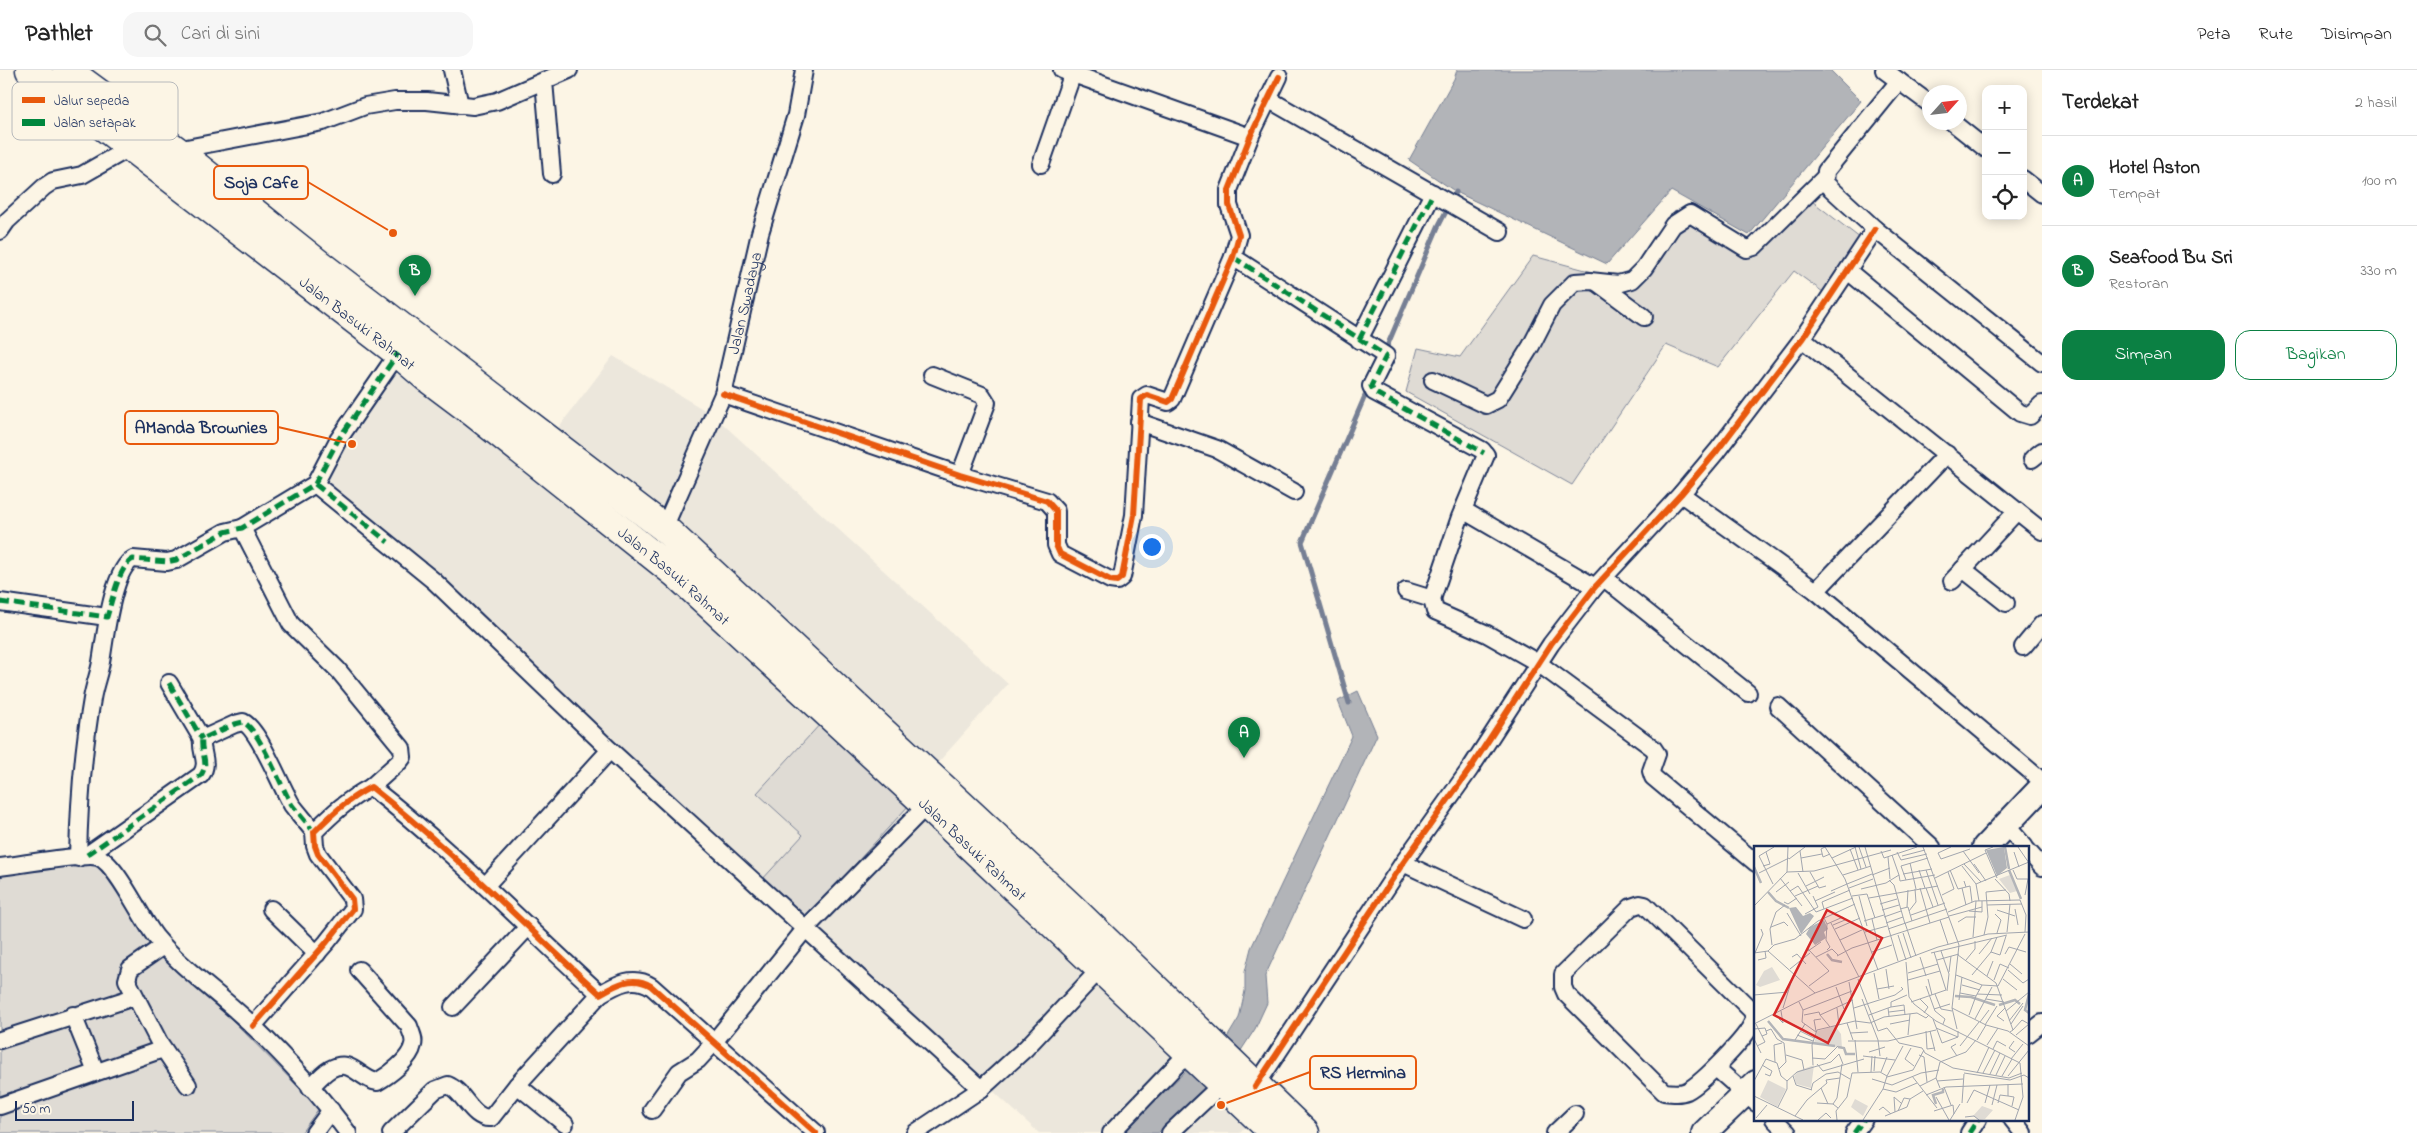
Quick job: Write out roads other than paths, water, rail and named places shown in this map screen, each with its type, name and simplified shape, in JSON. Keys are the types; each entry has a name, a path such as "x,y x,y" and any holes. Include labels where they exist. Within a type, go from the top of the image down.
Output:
{"highway":[{"name":"Jalan Basuki Rahmat","path":"30,70 46,82"},
{"name":"Jalan Basuki Rahmat","path":"67,70 83,82"},
{"name":"Jalan Basuki Rahmat","path":"123,140 398,352 426,377 474,412 675,573 1101,968 1234,1080 1305,1133"},
{"name":"Jalan Basuki Rahmat","path":"162,140 334,276 664,528 1071,907 1198,1050"},
{"name":"Jalan Basuki Rahmat","path":"1234,1080 1274,1133"}],"street":[{"path":"452,70 460,105"},
{"path":"176,150 323,122 364,106 395,101 427,101 473,106 497,101 569,70"},
{"name":"Jalan Swadaya","path":"664,528 723,394 760,233 796,115 804,70"},
{"path":"1884,70 1922,98"},
{"path":"1041,164 1069,71 1250,137"},
{"path":"723,394 960,475 1052,503 1056,511 1056,545 1060,554 1110,580 1117,581 1122,577 1134,515 1139,422 1143,397 1147,395 1168,402 1172,400 1233,257 1239,235 1227,198 1228,190 1250,137 1279,77"},
{"path":"1433,380 1486,405 1498,399 1531,346 1552,305 1575,282 1590,281 1618,284 1632,280 1644,268 1673,225 1690,214 1747,249 1754,247 1824,178 1826,171 1899,81"},
{"path":"544,82 552,174"},
{"path":"1268,99 1500,232"},
{"path":"1962,130 1982,146"},
{"path":"0,231 44,187 53,181 82,174 132,147"},
{"path":"1824,178 1830,188 1875,229 2042,363"},
{"path":"2027,182 2042,194"},
{"path":"1361,341 1436,195"},
{"path":"1170,1133 1234,1080 1403,863 1470,769 1538,663 1599,583 1717,452 1802,339 1875,229"},
{"path":"1233,257 1385,355 1386,358 1372,386 1373,390 1482,450 1486,455 1463,510 1432,599 1435,611 1487,634 1538,663 1653,748 1657,754 1651,771 1653,777 1754,861"},
{"path":"1848,271 2020,413 2030,416 2042,404"},
{"path":"1598,283 1644,317"},
{"path":"1802,339 2042,531"},
{"path":"82,857 87,733 92,697 101,663 107,617 122,570 133,559 166,562 176,560 225,532 242,528 315,484 338,440 398,352"},
{"path":"932,375 982,395 987,403 960,475"},
{"path":"1139,422 1217,449 1294,492"},
{"path":"1816,591 1947,454"},
{"path":"315,484 388,542 434,582 610,750 981,1089"},
{"path":"1681,494 1816,591 2042,780"},
{"path":"1463,510 1599,583 1748,693"},
{"path":"1952,581 2017,511"},
{"path":"242,528 291,624 338,670 402,748 403,757 400,761 371,788 351,798 334,811 314,832"},
{"path":"1963,569 2006,603"},
{"path":"1406,591 1432,599"},
{"path":"0,602 107,617"},
{"path":"2023,647 2042,624"},
{"path":"82,857 201,775 206,764 201,744 202,739 169,683"},
{"path":"1778,706 1931,846"},
{"path":"202,739 235,724 243,722 249,725 289,799 314,832 315,846 318,854 352,899 353,909 317,954 253,1026"},
{"path":"486,885 610,750"},
{"path":"1986,846 2042,786"},
{"path":"371,788 407,816 486,885 600,994"},
{"path":"652,1110 679,1072 698,1060 714,1042 806,928 927,805"},
{"path":"2006,825 2024,846"},
{"path":"2030,853 2042,866"},
{"path":"0,867 82,857 97,857 110,866 147,925 163,946 253,1026 331,1110 348,1133"},
{"path":"1403,863 1523,918"},
{"path":"1636,905 1645,905 1751,1010 1753,1021 1750,1028 1716,1068 1688,1090 1673,1093 1664,1092 1566,994 1563,988 1563,974 1636,905"},
{"path":"271,909 317,954"},
{"path":"453,1007 529,926"},
{"path":"163,946 135,966 127,974 127,980 134,998 162,1049 188,1085"},
{"path":"915,1133 981,1089 1026,1048 1101,968"},
{"path":"310,1088 332,1068 342,1065 352,1068 370,1080 378,1082 388,1076 408,1055 413,1046 413,1037 408,1026 359,970"},
{"path":"392,1133 442,1086 451,1086 478,1114 485,1118 495,1114 517,1085 600,994 631,980 642,980 816,1133"},
{"path":"0,1040 73,1015 134,998"},
{"path":"73,1015 96,1072"},
{"path":"2030,1032 2042,1023"},
{"path":"0,1106 162,1049"},
{"path":"1110,1133 1198,1050"},
{"path":"1704,1133 1752,1093 1716,1068"},
{"path":"517,1085 565,1124"},
{"path":"314,1133 331,1110"},
{"path":"1555,1133 1575,1114"},
{"path":"1775,1120 1788,1133"},
{"path":"1854,1133 1863,1120"},
{"path":"1969,1133 1977,1120"},
{"path":"2013,1120 2023,1133"}],"waterway":[{"path":"1385,351 1438,227 1456,192"},
{"path":"1349,703 1302,542 1368,389"}],"place":[{"name":"Soja Cafe","path":"393,233"},
{"name":"Seafood Bu Sri","path":"415,296"},
{"name":"AManda Brownies","path":"352,444"},
{"name":"Hotel Aston","path":"1244,758"},
{"name":"RS Hermina","path":"1221,1105"}]}
